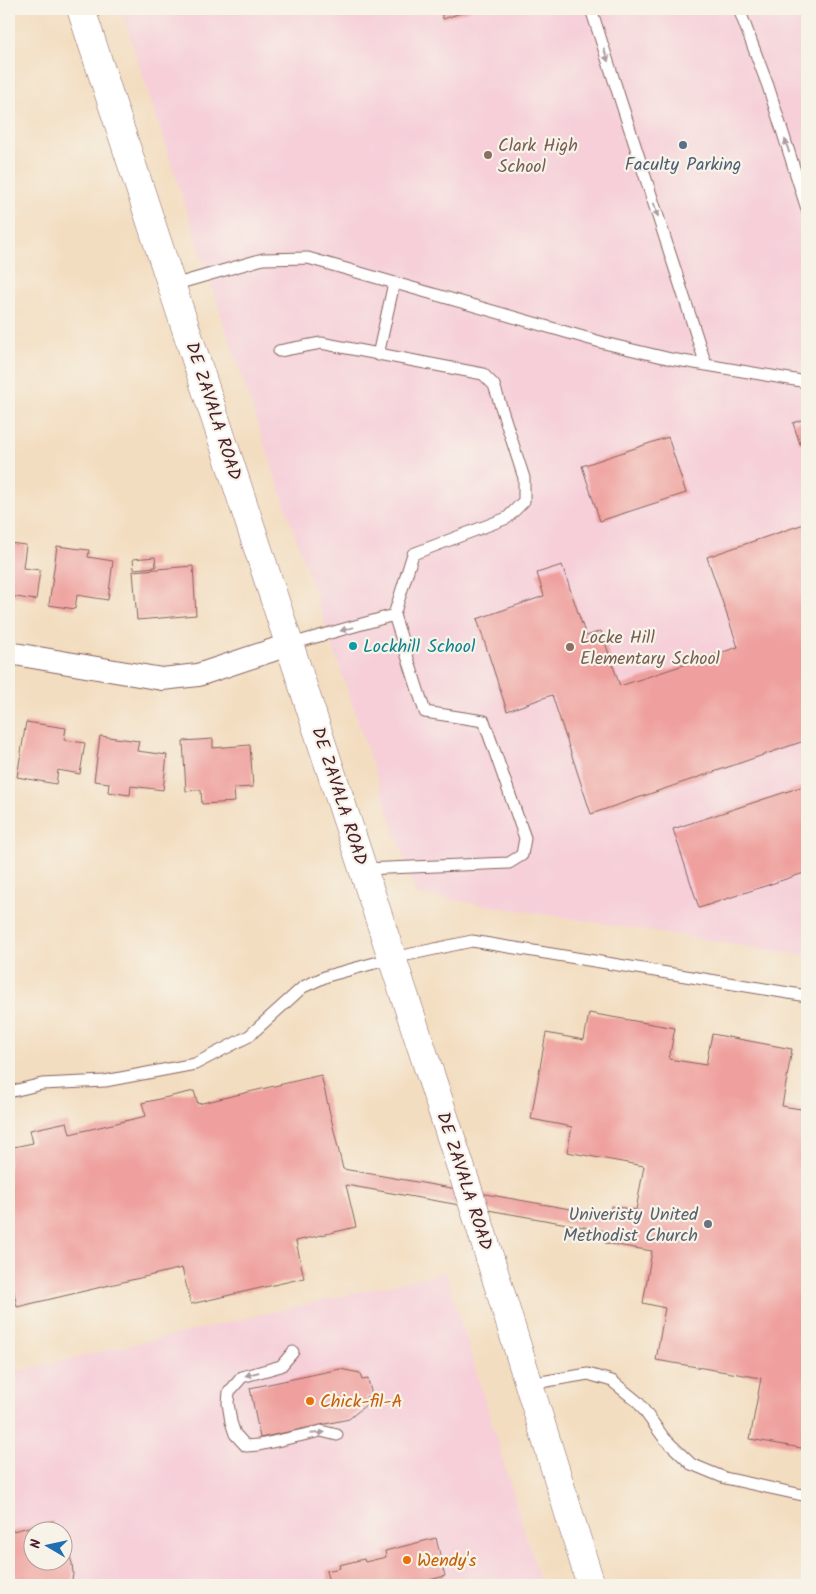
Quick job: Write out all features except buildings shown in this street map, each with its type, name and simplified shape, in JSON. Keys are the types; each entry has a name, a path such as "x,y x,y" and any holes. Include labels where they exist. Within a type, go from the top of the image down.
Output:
{"main road":[{"name":"DE ZAVALA ROAD","path":"81,9 291,644 476,1213 591,1585"}],"street":[{"path":"9,653 162,679 198,675 291,644"}],"lane":[{"path":"591,9 706,365"},
{"path":"740,9 768,86 807,209"},
{"path":"173,285 263,259 308,258 604,343 706,365 807,382"},
{"path":"378,354 394,283"},
{"path":"279,351 321,343 483,374 494,385 524,478 524,501 507,518 413,554 394,615 425,712 484,720 525,838 522,855 508,863 364,869"},
{"path":"291,644 394,615"},
{"path":"9,1092 42,1084 105,1081 195,1064 249,1036 303,987 326,976 393,958 472,941 807,996"},
{"path":"293,1352 281,1366 242,1377 229,1392 228,1402 235,1434 246,1446 259,1445 321,1431 337,1435"},
{"path":"529,1384 588,1374 612,1381 638,1402 664,1438 691,1464 725,1478 807,1496"}],"shaded area":[{"path":"121,9 807,9 807,956 416,894 220,312"},
{"path":"446,1272 541,1585 9,1585 9,1373"}],"place":[{"name":"Faculty Parking","path":"683,145"},
{"name":"Clark High School","path":"488,155"},
{"name":"Lockhill School","path":"353,646"},
{"name":"Locke Hill Elementary School","path":"570,647"},
{"name":"Univeristy United Methodist Church","path":"708,1224"},
{"name":"Chick-fil-A","path":"310,1401"},
{"name":"Wendy's","path":"407,1560"}]}
